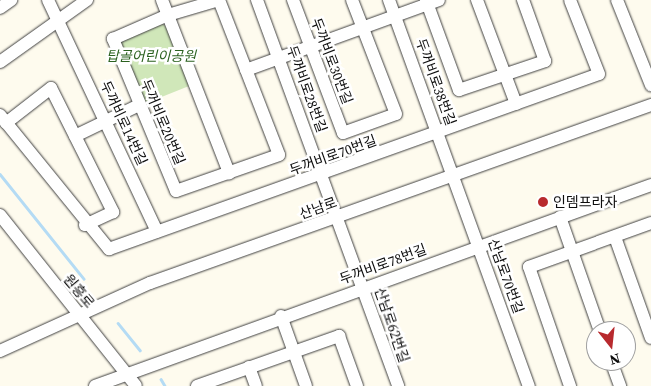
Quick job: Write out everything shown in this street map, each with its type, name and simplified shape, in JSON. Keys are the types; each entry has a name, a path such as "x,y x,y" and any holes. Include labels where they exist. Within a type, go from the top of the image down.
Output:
{"street":[{"path":"0,8 11,0"},
{"name":"두꺼비로14번길","path":"48,0 59,18 157,232"},
{"path":"0,62 59,18 87,0"},
{"path":"162,0 229,173"},
{"name":"두꺼비로20번길","path":"219,0 279,155 176,191 112,39 168,15 219,0"},
{"name":"두꺼비로28번길","path":"257,0 338,217"},
{"name":"두꺼비로30번길","path":"293,0 343,133 396,114 363,28"},
{"path":"352,0 363,28"},
{"name":"두꺼비로38번길","path":"389,0 454,176"},
{"path":"477,0 516,104"},
{"path":"246,70 363,28 431,1 459,90 545,61 522,0"},
{"name":"두꺼비로70번길","path":"85,225 113,212 51,88 3,119 85,225 109,249 322,175 599,74 570,0"},
{"path":"617,0 651,85"},
{"path":"75,136 139,105"},
{"name":"산남로","path":"0,351 77,313 651,105"},
{"name":"산남로70번길","path":"454,176 529,386"},
{"name":"두꺼비로78번길","path":"95,386 125,372 651,185"},
{"name":"원흥로","path":"0,215 136,386"},
{"name":"산남로62번길","path":"338,217 398,386"},
{"path":"560,217 597,321"},
{"path":"570,386 529,267 651,223"},
{"path":"615,236 651,338"},
{"path":"281,316 306,386"},
{"path":"197,386 339,336 357,386"},
{"path":"249,367 256,386"},
{"path":"615,371 620,386"}],"green space":[{"name":"탑골어린이공원","path":"158,20 169,29 189,86 144,104 119,48 124,36"}],"waterway":[{"path":"0,174 84,279"},
{"path":"118,323 140,350"},
{"path":"161,379 165,386"}],"place":[{"name":"인뎀프라자","path":"543,202"}]}
